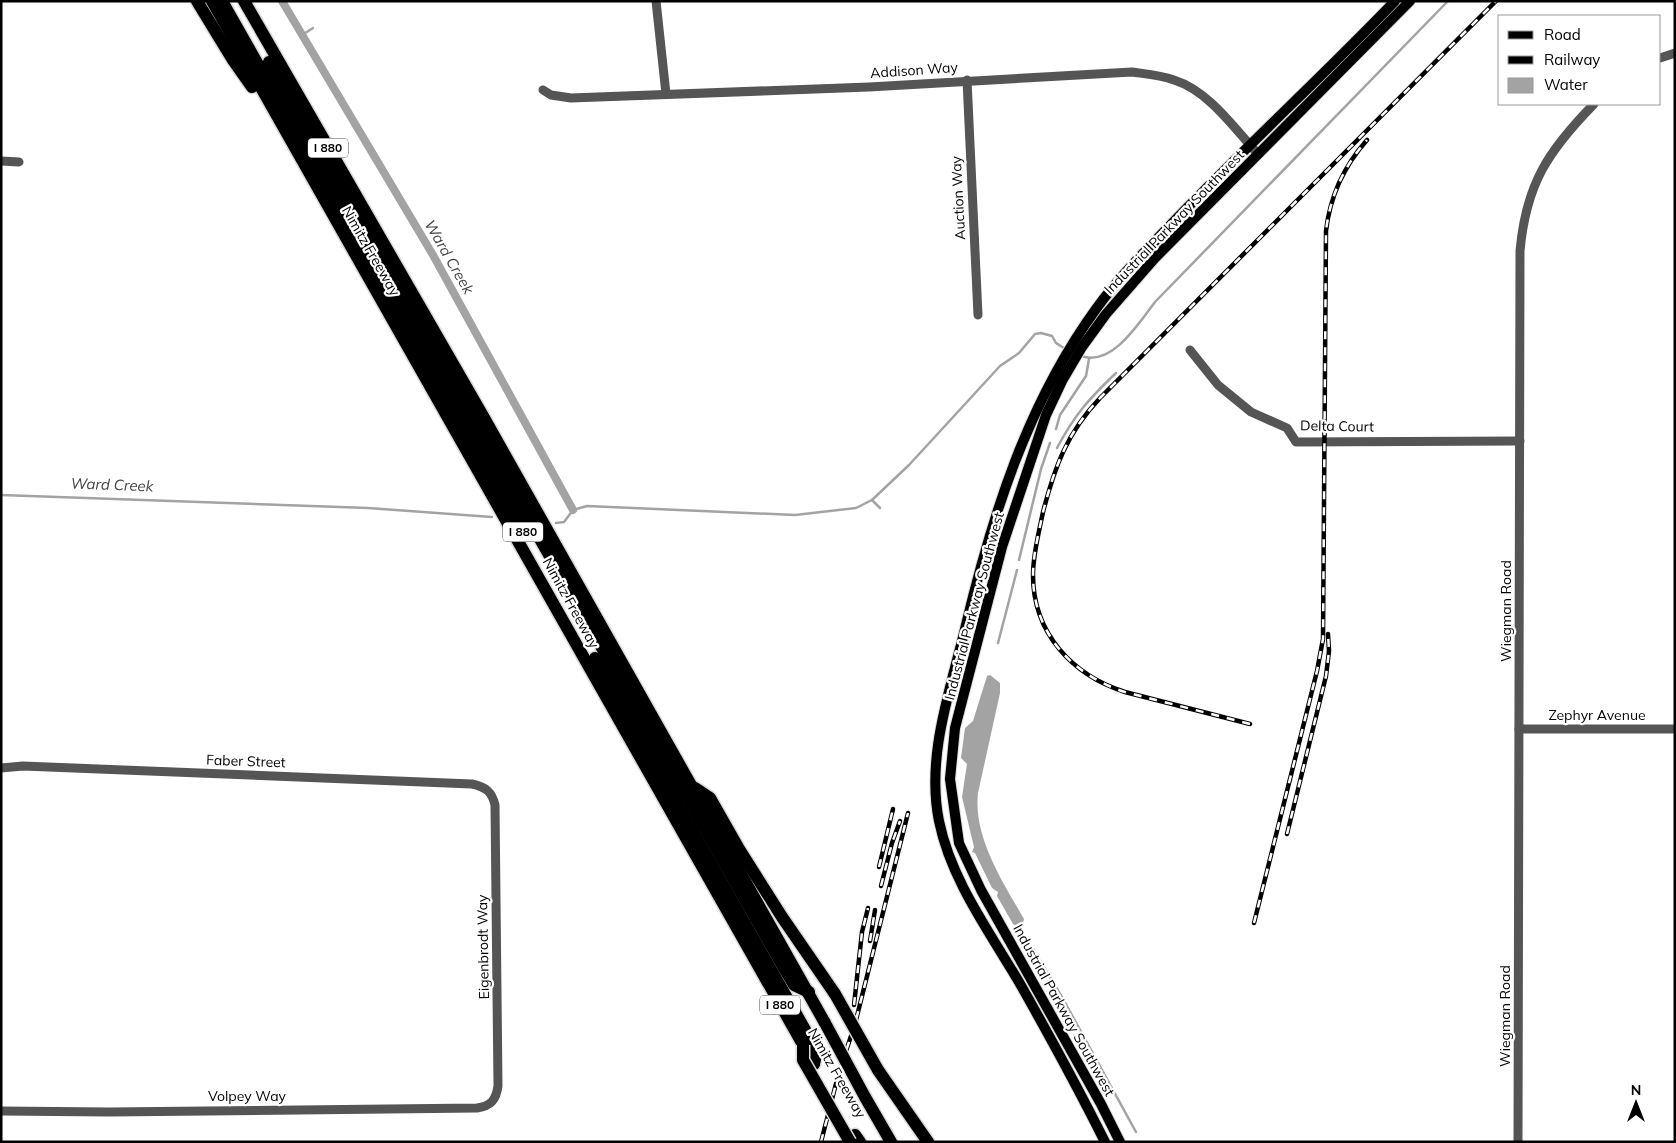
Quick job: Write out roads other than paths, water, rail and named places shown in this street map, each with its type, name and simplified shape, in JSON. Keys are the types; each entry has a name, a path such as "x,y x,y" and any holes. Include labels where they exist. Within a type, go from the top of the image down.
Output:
{"highway":[{"path":"197,1 242,74 287,135"},
{"name":"Nimitz Freeway","path":"212,1 518,539 855,1139"},
{"name":"I 880","path":"222,1 817,1050 814,1064"},
{"name":"I 880","path":"235,1 785,970 794,985 808,992"},
{"name":"Nimitz Freeway","path":"244,1 693,787 891,1142"},
{"path":"693,787 710,798 782,917 835,994 918,1142"},
{"path":"803,1045 803,1060 855,1139"},
{"path":"878,1070 928,1142"}],"main road":[{"name":"Industrial Parkway Southwest","path":"1120,1142 1101,1104 972,873 959,843 950,779 955,728 1002,547 1058,379 1097,307 1147,250 1249,144 1339,60 1395,1"},
{"name":"Industrial Parkway Southwest","path":"1105,1142 1048,1032 974,908 948,850 940,821 937,791 937,755 942,723 988,538 1035,410 1106,314 1155,258 1410,1"},
{"path":"988,538 1002,547"},
{"path":"995,941 1008,939"}],"street":[{"path":"656,1 666,94"},
{"path":"1661,58 1675,53"},
{"name":"Addison Way","path":"543,90 550,95 572,98 851,88 1132,72 1154,74 1176,80 1196,91 1213,106 1258,154"},
{"name":"Auction Way","path":"967,80 978,315"},
{"name":"Wiegman Road","path":"1518,1142 1520,251 1522,227 1532,190 1544,164 1563,137 1593,105"},
{"path":"1,161 19,162"},
{"name":"Delta Court","path":"1190,350 1218,385 1251,412 1287,428 1296,442 1520,441"},
{"name":"Zephyr Avenue","path":"1520,729 1675,729"},
{"name":"Faber Street","path":"1,768 23,766 472,784 488,790"},
{"name":"Eigenbrodt Way","path":"488,790 493,797 495,812 498,1086 492,1103"},
{"name":"Volpey Way","path":"1,1111 92,1112 470,1108 492,1103"}],"water":[{"path":"990,675 1000,683 1000,693 978,793 978,810 980,826 991,859 1024,919 1023,923 1018,927 1013,924 997,896 998,892 992,888 975,853 972,852 974,847 962,797 967,764 961,758 965,728 973,721 987,676"}],"waterway":[{"name":"Ward Creek","path":"282,1 433,255 573,510"},
{"path":"1081,356 1092,358 1103,355 1124,341 1155,302 1448,1"},
{"path":"302,35 313,28"},
{"path":"556,523 564,522 573,510 587,506 795,515 856,508 872,500 909,465 1000,366 1019,353 1035,334 1041,333 1052,336 1056,343 1067,350"},
{"path":"1056,429 1060,415 1086,376 1089,359"},
{"path":"1057,448 1083,408 1116,373"},
{"path":"1019,560 1041,469 1050,443"},
{"name":"Ward Creek","path":"1,495 368,508 492,517"},
{"path":"872,500 880,508"},
{"path":"998,643 1017,570"},
{"path":"1030,944 1062,997 1136,1132"}],"railway":[{"path":"1250,724 1125,692 1088,675 1059,649 1048,633 1040,615 1035,596 1033,575 1038,535 1052,480 1071,437 1100,398 1496,1"},
{"path":"1254,923 1317,671 1323,639 1326,231 1331,206 1339,182 1351,160 1367,140"},
{"path":"1287,834 1326,676 1329,651 1328,634"},
{"path":"879,867 893,809"},
{"path":"821,1142 839,1072 855,1024 908,813"},
{"path":"881,886 892,843 900,821"},
{"path":"854,1005 862,932 868,908"},
{"path":"870,941 875,910"}]}
